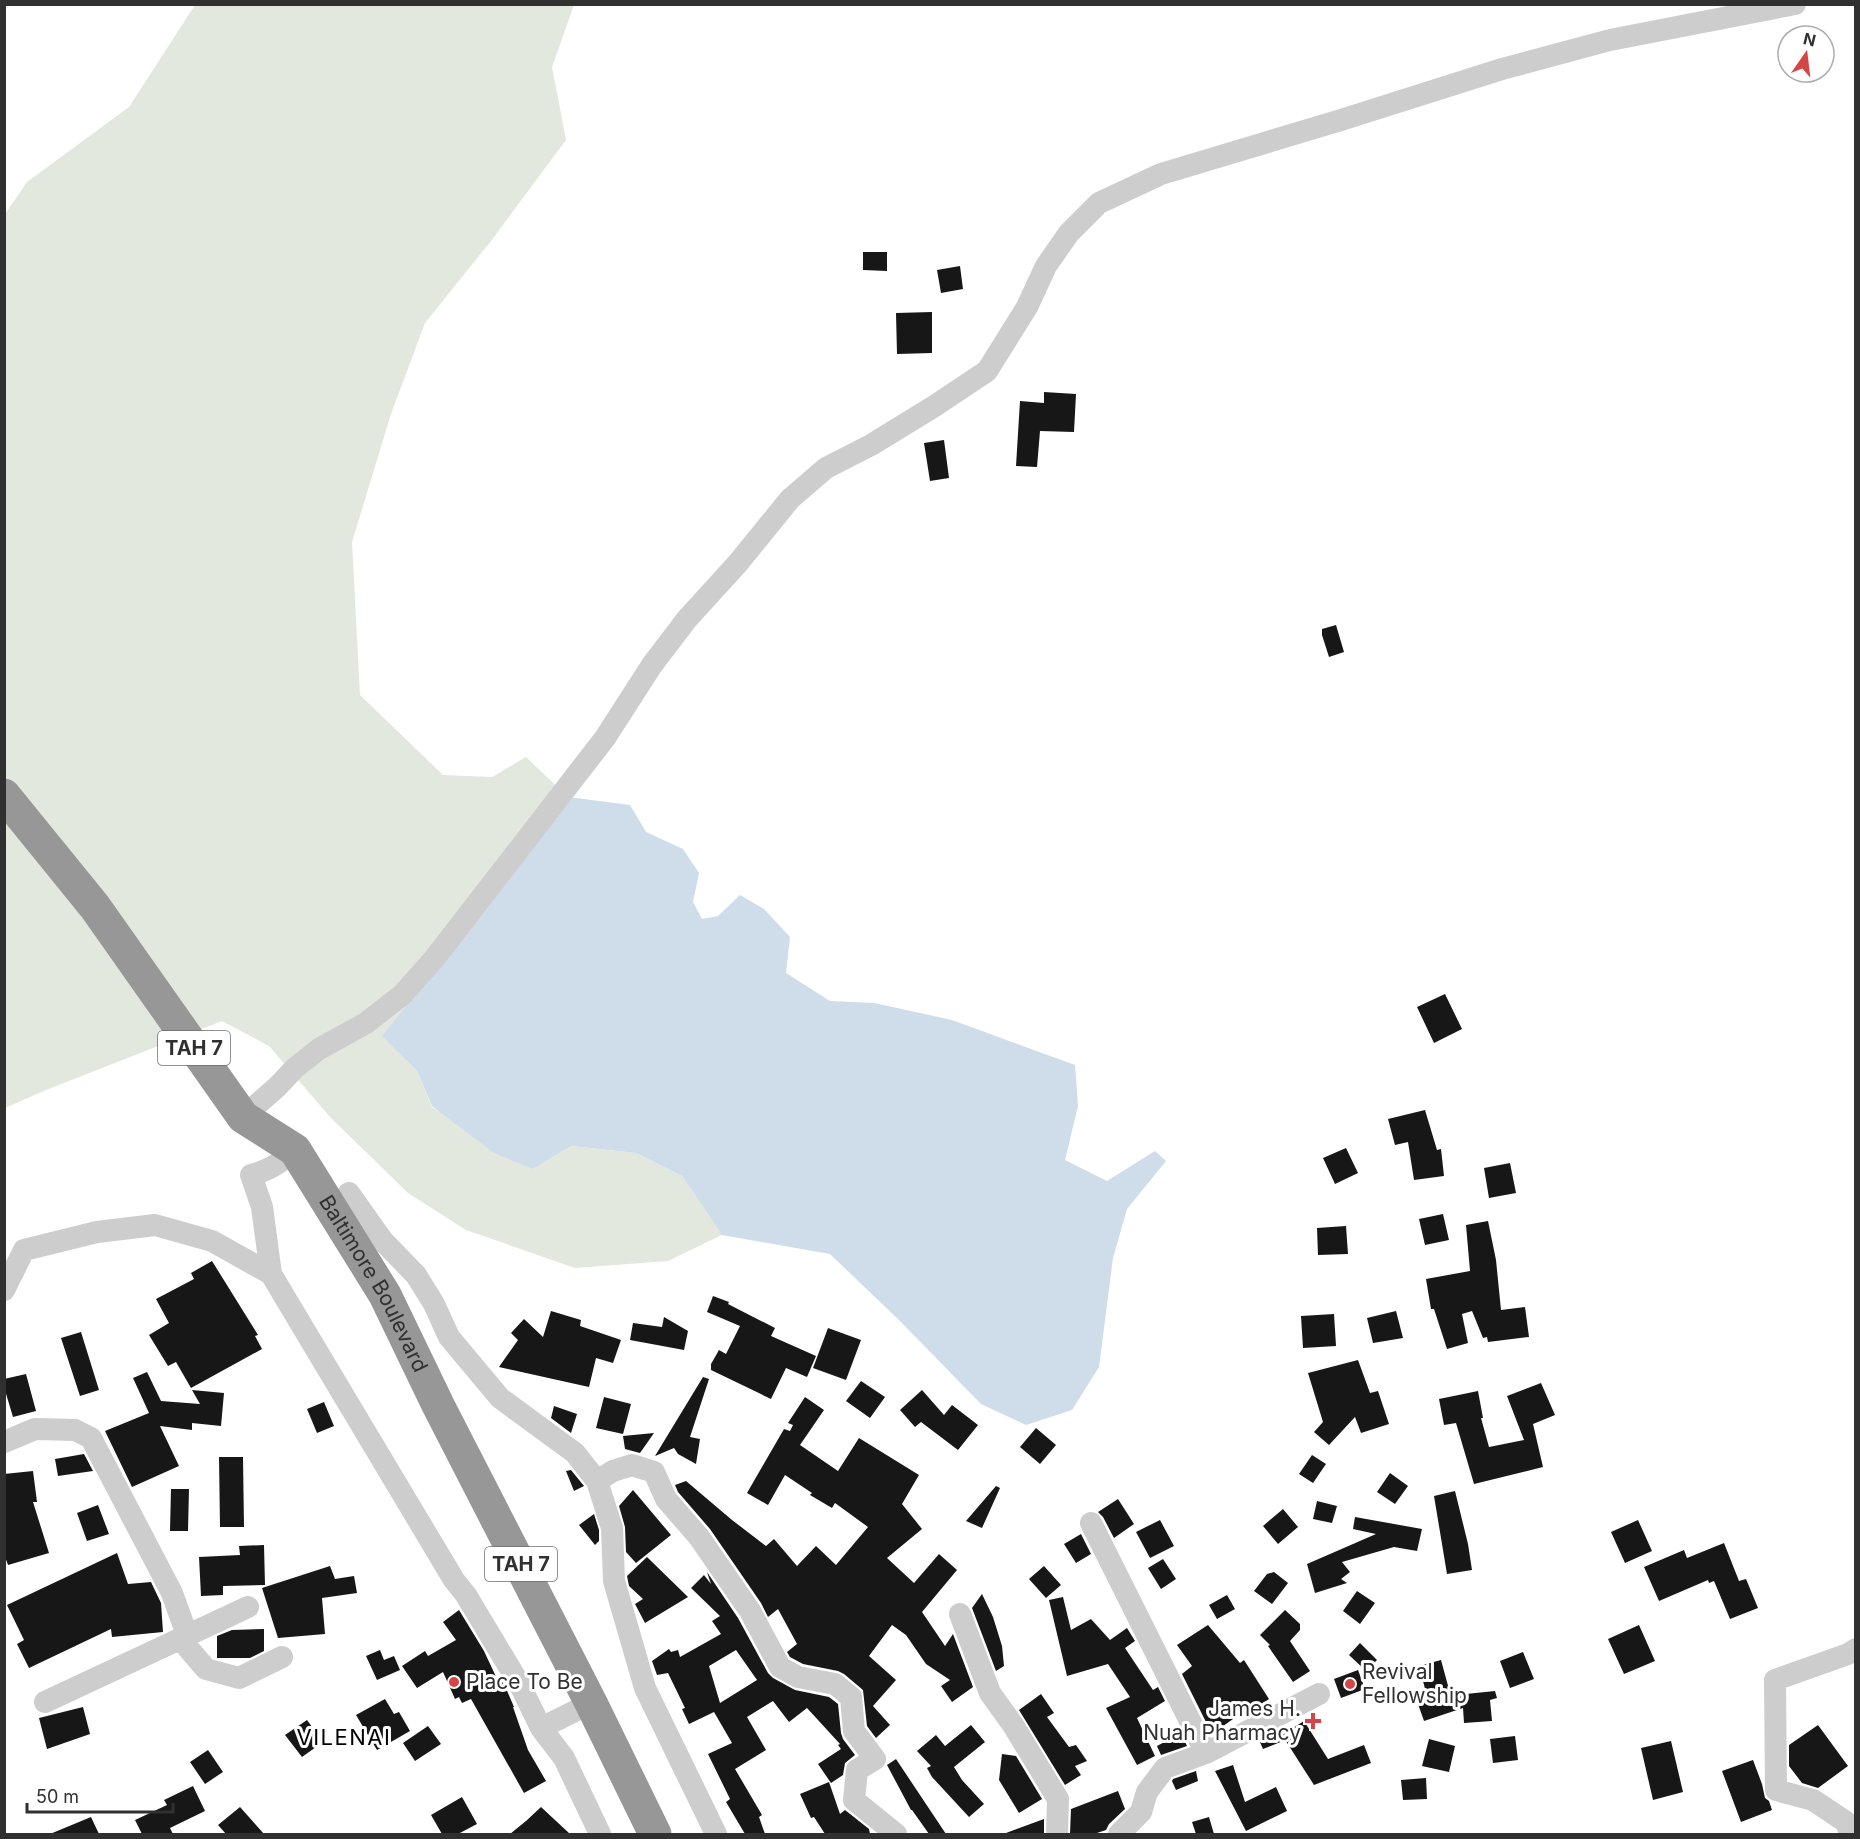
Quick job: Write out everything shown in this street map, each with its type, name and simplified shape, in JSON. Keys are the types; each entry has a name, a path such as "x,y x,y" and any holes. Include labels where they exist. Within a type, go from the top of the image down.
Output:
{"highway":[{"name":"Baltimore Boulevard","path":"4,795 95,907 243,1117 295,1150 385,1295 438,1405 591,1703 654,1834"}],"street":[{"path":"243,1117 295,1068 319,1049 366,1023 402,995 434,959 605,738 652,664 687,619 738,564 790,499 826,468 871,445 987,371 1027,308 1046,266 1069,233 1099,204 1161,174 1502,69 1610,40 1795,4"},
{"path":"295,1150 284,1160 263,1172 251,1175 262,1207 271,1274 453,1580 466,1595 520,1685 541,1728 564,1758 600,1834"},
{"path":"350,1193 383,1241 416,1275 434,1304 449,1337 500,1398 575,1453 597,1481 612,1528 614,1581 645,1688 716,1834"},
{"path":"4,1290 24,1250 97,1232 155,1225 212,1241 271,1274"},
{"path":"4,1442 35,1429 75,1430 91,1438 172,1593 187,1635 188,1648 206,1669 239,1678 282,1656"},
{"path":"597,1481 613,1471 632,1465 654,1472 666,1499 699,1538 750,1611 780,1667 798,1677 835,1684 851,1697 854,1731 875,1759 857,1770 854,1800 896,1834"},
{"path":"1091,1522 1206,1753"},
{"path":"45,1701 248,1607"},
{"path":"960,1614 990,1693 1013,1725 1058,1799 1057,1834"},
{"path":"1850,1834 1846,1822 1813,1800 1776,1790 1775,1680 1848,1654 1856,1649"},
{"path":"1119,1834 1141,1812 1147,1792 1165,1768 1206,1753 1319,1694"},
{"path":"541,1728 591,1703"}],"shaded area":[{"path":"195,5 574,5 552,67 566,140 491,241 425,323 391,414 352,542 360,695 443,775 492,777 526,757 568,797 466,932 383,1036 417,1071 432,1107 533,1169 571,1146 636,1153 682,1176 722,1235 668,1261 575,1268 466,1230 408,1193 330,1117 269,1046 222,1021 5,1108 5,214 27,182 129,107"}],"water":[{"path":"568,797 630,805 646,832 683,849 699,873 693,902 702,919 718,916 740,895 764,909 790,937 786,973 830,1001 874,1003 952,1020 1075,1065 1078,1106 1065,1160 1107,1181 1155,1151 1166,1161 1127,1209 1113,1258 1099,1367 1072,1410 1026,1425 981,1404 830,1254 722,1235 682,1176 636,1153 571,1146 533,1169 494,1153 432,1106 417,1071 382,1036 466,932"}],"building":[{"path":"863,252 887,252 887,271 863,270"},
{"path":"960,266 963,289 941,293 937,270"},
{"path":"932,312 932,353 897,354 896,313"},
{"path":"1044,392 1076,394 1074,432 1040,431 1037,467 1016,466 1020,401 1044,403"},
{"path":"944,440 949,478 930,481 924,443"},
{"path":"1336,625 1344,652 1329,657 1322,629"},
{"path":"1445,994 1462,1029 1434,1043 1417,1007"},
{"path":"1425,1110 1437,1150 1441,1149 1444,1176 1414,1180 1408,1142 1395,1145 1388,1119"},
{"path":"1346,1148 1358,1173 1335,1184 1323,1158"},
{"path":"1510,1163 1516,1193 1489,1198 1484,1168"},
{"path":"1443,1214 1449,1240 1425,1245 1419,1219"},
{"path":"1488,1221 1496,1260 1501,1310 1525,1307 1529,1337 1488,1342 1487,1337 1483,1338 1472,1311 1462,1314 1468,1343 1447,1349 1434,1309 1431,1309 1426,1279 1470,1271 1466,1225"},
{"path":"1346,1226 1348,1254 1318,1255 1317,1228"},
{"path":"212,1261 258,1335 255,1336 262,1349 191,1388 176,1362 168,1366 149,1335 169,1323 156,1299 194,1279 191,1273"},
{"path":"713,1296 729,1302 728,1304 775,1328 771,1336 816,1356 807,1377 786,1368 771,1399 711,1370 711,1364 719,1350 726,1354 740,1326 707,1312"},
{"path":"551,1311 581,1320 580,1326 621,1340 613,1363 596,1358 589,1387 499,1367 518,1340 511,1333 524,1319 543,1337"},
{"path":"1396,1311 1403,1338 1373,1343 1367,1318"},
{"path":"1334,1314 1336,1346 1303,1348 1301,1316"},
{"path":"664,1317 688,1331 684,1350 630,1340 633,1323 662,1327"},
{"path":"828,1328 861,1340 846,1380 813,1368"},
{"path":"81,1332 99,1390 80,1396 61,1338"},
{"path":"1358,1360 1370,1393 1378,1391 1389,1424 1361,1433 1355,1417 1329,1445 1314,1432 1323,1422 1308,1373"},
{"path":"147,1372 161,1401 200,1404 192,1390 224,1393 221,1426 192,1423 192,1430 160,1426 179,1466 132,1487 105,1431 149,1413 133,1378"},
{"path":"26,1374 36,1411 13,1417 4,1387 4,1379"},
{"path":"703,1377 709,1379 690,1437 700,1439 696,1464 678,1454 674,1448 655,1456"},
{"path":"861,1381 885,1397 870,1418 846,1401"},
{"path":"1541,1383 1555,1415 1533,1424 1543,1467 1474,1484 1456,1423 1444,1425 1439,1399 1478,1391 1483,1418 1481,1418 1489,1447 1524,1440 1507,1396"},
{"path":"922,1390 944,1415 952,1405 978,1425 958,1450 921,1422 915,1427 900,1410"},
{"path":"604,1397 631,1404 623,1434 596,1428"},
{"path":"805,1397 824,1410 800,1445 838,1471 859,1438 919,1475 902,1504 922,1529 887,1558 914,1583 939,1554 957,1570 922,1612 945,1646 953,1634 973,1687 952,1702 941,1686 950,1680 926,1664 906,1635 892,1625 869,1656 896,1680 873,1706 890,1725 876,1738 867,1726 863,1690 838,1671 803,1664 790,1657 787,1652 797,1644 778,1609 768,1617 761,1603 710,1529 678,1492 675,1485 686,1481 766,1546 774,1539 797,1566 816,1546 836,1565 868,1527 835,1503 832,1508 810,1495 812,1493 785,1475 768,1505 747,1493 784,1429 790,1431 793,1425 788,1423"},
{"path":"324,1402 334,1426 317,1433 307,1409"},
{"path":"554,1406 577,1414 571,1433 551,1418"},
{"path":"1036,1428 1056,1445 1040,1464 1020,1447"},
{"path":"654,1433 640,1453 625,1449 623,1436"},
{"path":"84,1454 93,1471 58,1476 55,1459"},
{"path":"1312,1455 1326,1464 1313,1483 1299,1474"},
{"path":"219,1457 243,1457 244,1527 220,1527"},
{"path":"571,1470 584,1486 574,1491 566,1471"},
{"path":"33,1471 37,1502 33,1502 49,1553 8,1565 4,1554 4,1474"},
{"path":"1390,1473 1408,1486 1395,1504 1377,1492"},
{"path":"996,1486 1000,1488 982,1528 966,1521"},
{"path":"171,1489 189,1489 188,1531 170,1531"},
{"path":"633,1490 671,1535 636,1563 626,1552 625,1527 619,1506"},
{"path":"1455,1491 1472,1570 1447,1574 1434,1496"},
{"path":"1118,1499 1134,1524 1114,1538 1098,1512"},
{"path":"1317,1501 1337,1506 1332,1523 1313,1519"},
{"path":"98,1505 109,1534 87,1541 77,1513"},
{"path":"1283,1509 1298,1527 1278,1544 1263,1526"},
{"path":"594,1514 599,1530 599,1541 595,1545 579,1525"},
{"path":"1355,1517 1422,1529 1417,1551 1394,1547 1342,1562 1350,1572 1341,1579 1347,1583 1315,1593 1307,1564 1376,1534 1353,1529"},
{"path":"1160,1520 1174,1546 1150,1558 1136,1532"},
{"path":"1638,1520 1652,1551 1625,1563 1611,1532"},
{"path":"1081,1534 1091,1554 1076,1563 1064,1544"},
{"path":"1724,1543 1739,1581 1746,1579 1758,1608 1730,1619 1714,1581 1709,1583 1708,1580 1659,1601 1644,1567 1684,1550 1687,1558"},
{"path":"264,1545 265,1585 223,1586 223,1595 201,1596 199,1557 240,1555 239,1546"},
{"path":"117,1553 128,1584 151,1582 161,1603 163,1632 112,1637 111,1629 29,1668 17,1644 24,1640 7,1605"},
{"path":"647,1557 688,1597 645,1623 635,1604 643,1599 629,1586 627,1576"},
{"path":"1163,1559 1176,1579 1161,1589 1148,1568"},
{"path":"330,1566 335,1579 354,1576 357,1593 322,1598 325,1634 278,1638 262,1588"},
{"path":"1044,1566 1061,1585 1046,1598 1029,1579"},
{"path":"707,1572 738,1618 773,1678 795,1690 829,1697 838,1704 843,1739 855,1755 845,1763 843,1775 831,1783 818,1764 841,1749 838,1745 840,1744 807,1708 789,1722 773,1701 747,1717 766,1750 735,1769 762,1815 759,1817 765,1834 745,1834 726,1802 730,1799 708,1754 732,1743 714,1712 689,1724 682,1709 685,1708 668,1673 657,1675 652,1661 669,1649 671,1652 678,1650 680,1657 721,1634 712,1621 720,1616 691,1588 704,1575 711,1584","holes":["736,1650 757,1680 720,1703 709,1666"]},
{"path":"1274,1572 1288,1583 1272,1604 1254,1591 1267,1574"},
{"path":"1357,1591 1375,1603 1360,1624 1343,1611"},
{"path":"982,1594 993,1617 1002,1646 1004,1666 996,1671 972,1608"},
{"path":"1227,1595 1235,1609 1217,1619 1209,1605"},
{"path":"1063,1597 1071,1630 1091,1619 1110,1640 1127,1628 1135,1641 1125,1648 1153,1690 1158,1687 1165,1701 1137,1718 1155,1756 1137,1765 1106,1708 1130,1697 1108,1664 1067,1676 1049,1600"},
{"path":"459,1610 484,1651 498,1681 501,1680 505,1686 528,1750 546,1781 524,1793 471,1699 462,1703 459,1697 455,1699 443,1672 417,1688 402,1666 425,1651 428,1656 456,1640 443,1622"},
{"path":"1285,1610 1300,1624 1300,1630 1290,1641 1310,1671 1293,1682 1268,1646 1270,1645 1260,1635"},
{"path":"1208,1625 1240,1663 1244,1660 1269,1699 1248,1713 1247,1709 1212,1734 1182,1674 1192,1666 1177,1645"},
{"path":"1639,1625 1655,1661 1624,1674 1608,1639"},
{"path":"264,1629 264,1651 250,1658 217,1658 217,1636 232,1630"},
{"path":"1360,1643 1377,1660 1366,1671 1349,1655"},
{"path":"380,1650 384,1660 394,1656 400,1670 377,1680 366,1656"},
{"path":"1523,1652 1534,1679 1510,1688 1500,1661"},
{"path":"1441,1660 1450,1693 1455,1692 1456,1695 1495,1691 1497,1698 1490,1700 1492,1721 1464,1723 1463,1708 1424,1721 1418,1704 1428,1700 1419,1666"},
{"name":"Revival Fellowship","path":"1358,1670 1365,1689 1341,1698 1334,1679"},
{"path":"1041,1694 1054,1713 1047,1717 1069,1747 1076,1745 1087,1761 1075,1766 1081,1775 1065,1785 1019,1710"},
{"path":"385,1699 394,1714 399,1712 410,1731 377,1750 356,1715"},
{"path":"83,1707 90,1734 47,1749 39,1718"},
{"path":"307,1720 323,1742 302,1757 285,1735"},
{"path":"1304,1721 1328,1759 1364,1745 1371,1763 1314,1785 1282,1735"},
{"path":"971,1725 985,1742 954,1767 962,1780 984,1804 969,1817 932,1777 927,1768 931,1766 917,1751 936,1735 945,1746"},
{"path":"1818,1725 1848,1766 1818,1788 1802,1783 1789,1766 1789,1745"},
{"path":"428,1726 441,1744 415,1761 403,1743"},
{"path":"1278,1730 1283,1741 1263,1749 1259,1740"},
{"path":"1181,1733 1187,1746 1161,1755 1157,1746"},
{"path":"1515,1736 1518,1760 1493,1763 1490,1739"},
{"path":"1429,1739 1455,1746 1449,1772 1422,1766"},
{"path":"1671,1741 1683,1792 1653,1800 1641,1748"},
{"path":"208,1750 223,1772 205,1784 190,1762"},
{"path":"1002,1754 1016,1756 1042,1799 1019,1813 999,1780"},
{"path":"896,1759 946,1834 929,1834 911,1810 887,1765"},
{"path":"1753,1760 1765,1798 1769,1801 1772,1810 1741,1822 1722,1771"},
{"path":"1233,1765 1245,1802 1276,1787 1287,1811 1246,1831 1215,1771"},
{"path":"1196,1771 1198,1781 1176,1790 1173,1779"},
{"path":"1426,1778 1427,1799 1403,1800 1401,1780"},
{"path":"829,1782 840,1814 845,1810 869,1829 870,1834 825,1834 814,1817 811,1818 800,1794"},
{"path":"193,1786 205,1811 170,1828 173,1834 142,1834 135,1820 167,1805 164,1800"},
{"path":"1118,1791 1125,1809 1109,1824 1106,1830 1094,1834 1070,1834 1071,1809"},
{"path":"462,1797 477,1824 458,1834 442,1834 431,1815"},
{"path":"240,1807 264,1834 226,1834 218,1825"},
{"path":"541,1807 570,1834 510,1834 526,1821"},
{"path":"91,1817 99,1834 50,1834"},
{"path":"1209,1817 1214,1834 1196,1834 1192,1822"},
{"path":"1044,1819 1044,1834 1006,1833"}],"place":[{"name":"Place To Be","path":"454,1682"},
{"name":"Revival Fellowship","path":"1350,1684"},
{"name":"James H. Nuah Pharmacy","path":"1313,1721"}],"district":[{"name":"VILENAI","path":"344,1737"}]}
